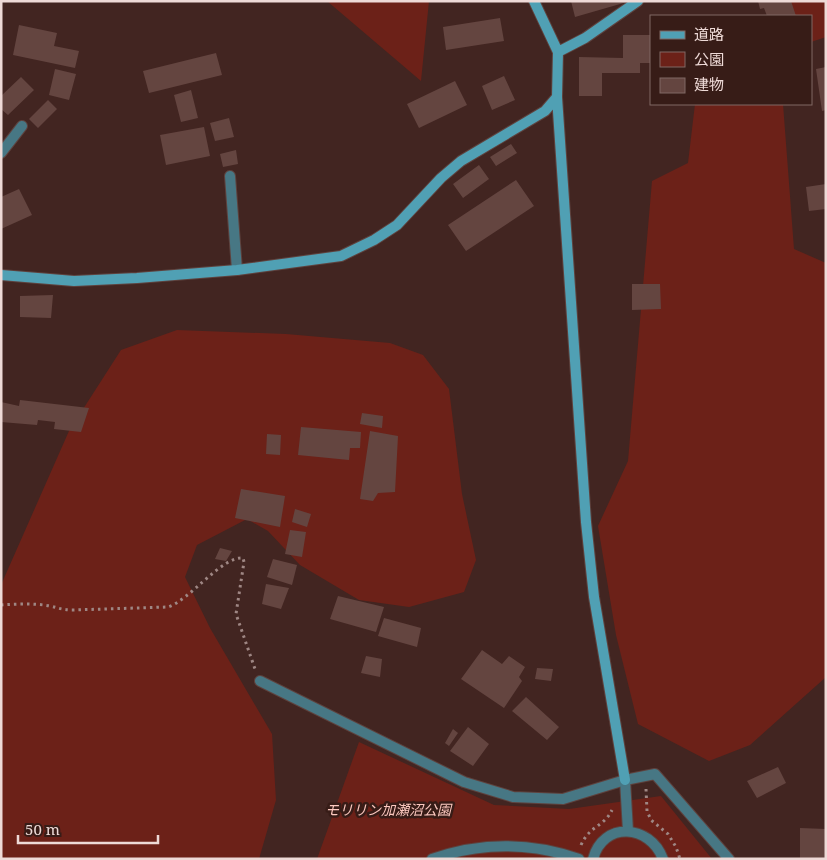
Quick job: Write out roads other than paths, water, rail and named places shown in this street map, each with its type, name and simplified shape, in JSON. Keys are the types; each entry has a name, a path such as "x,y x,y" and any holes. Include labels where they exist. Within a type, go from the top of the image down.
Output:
{"street":[{"path":"534,1 558,52 556,97 586,522 596,606 625,780 628,831"},
{"path":"558,52 586,38 638,1"},
{"path":"1,275 74,281 238,270 341,256 374,240 397,225 441,178 461,161 545,111 556,97"},
{"path":"1,153 22,126"},
{"path":"230,176 238,270"},
{"path":"260,682 464,782 513,797 563,799 625,780 655,774 728,859"},
{"path":"593,859 600,844 608,837 628,831 641,834 651,840 663,859"},
{"path":"432,859 470,848 496,845 518,845 580,854"}],"park label":[{"name":"モリリン加瀬沼公園","path":"388,810"}]}
